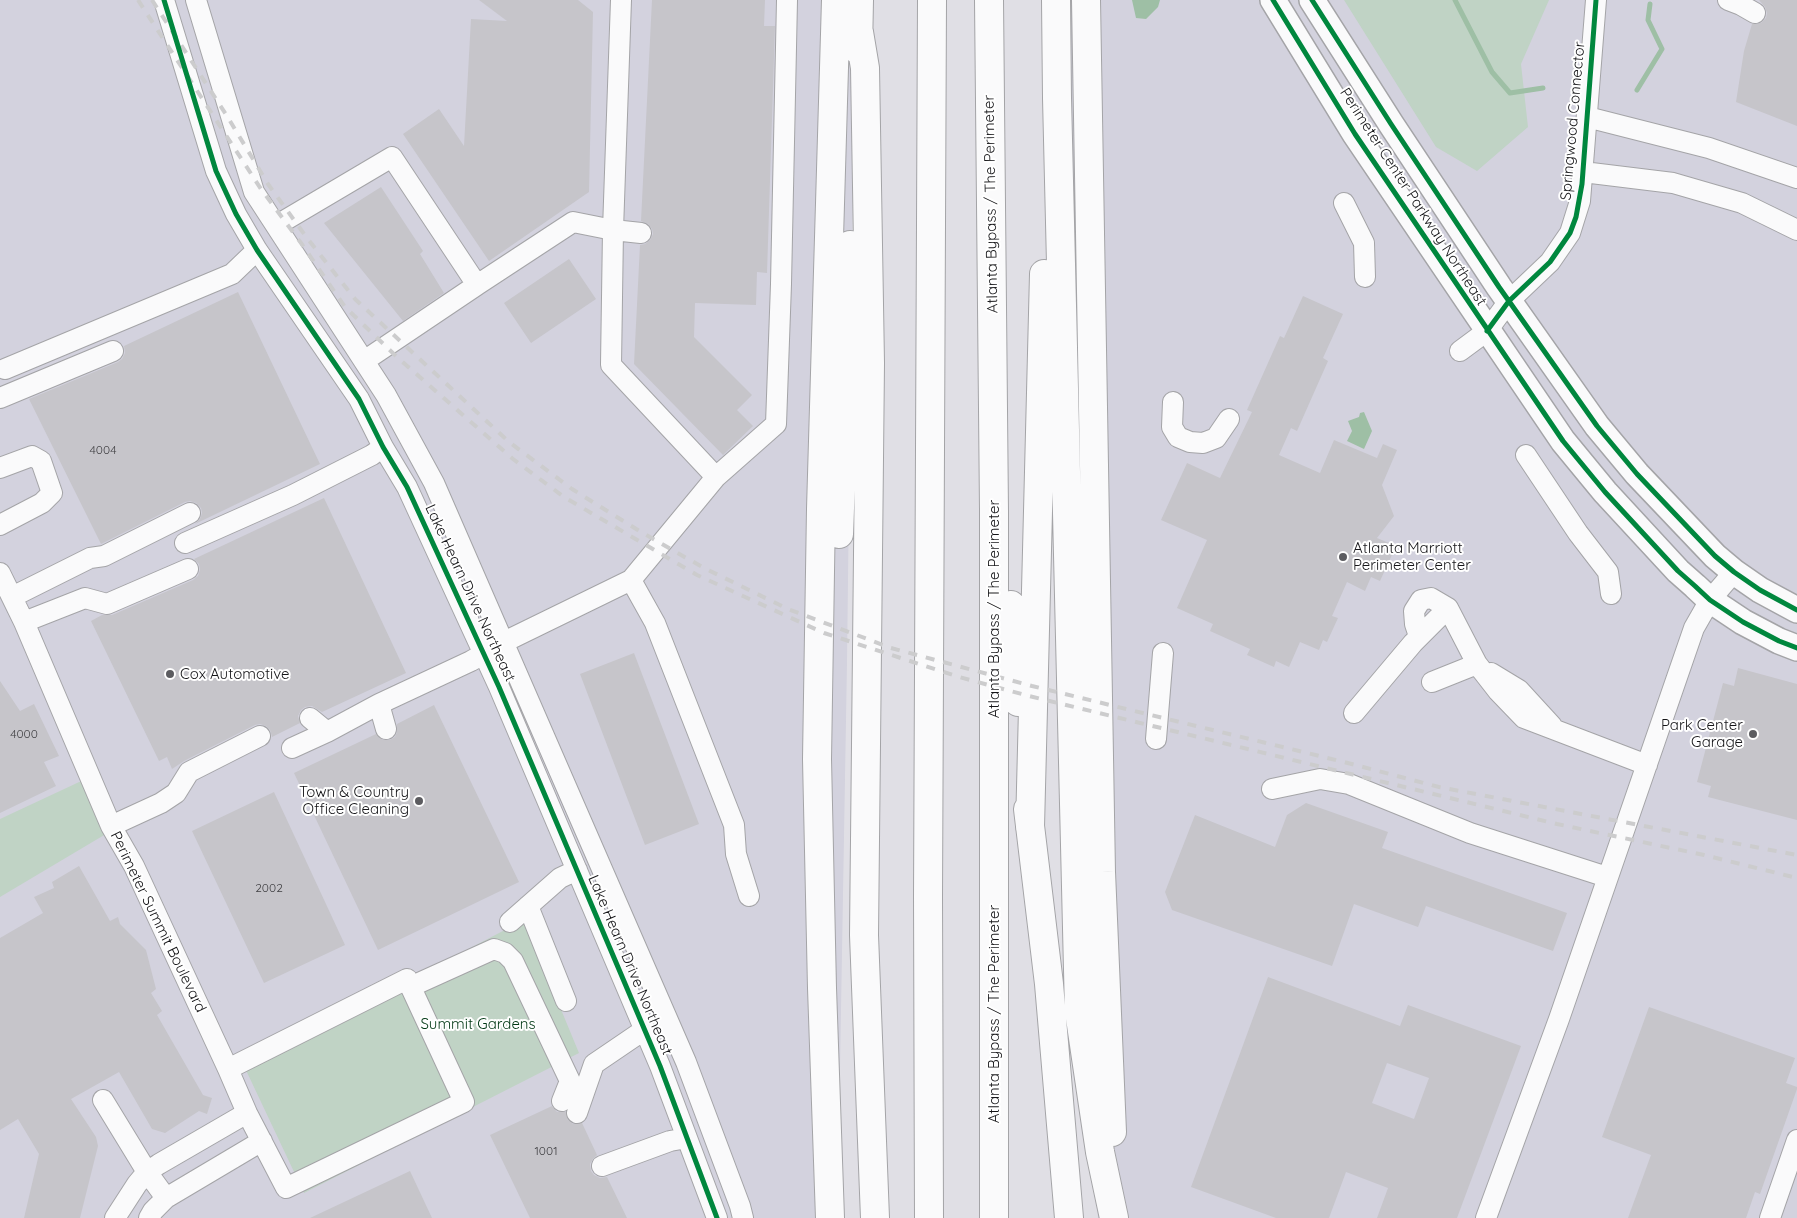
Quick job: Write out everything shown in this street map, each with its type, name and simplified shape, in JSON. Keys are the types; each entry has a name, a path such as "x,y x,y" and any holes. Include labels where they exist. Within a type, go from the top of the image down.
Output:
{"highway":[{"path":"830,1218 816,759 836,0"},
{"path":"822,988 859,0"},
{"path":"929,1218 928,885 932,0"},
{"name":"Atlanta Bypass / The Perimeter","path":"989,0 994,510 994,1218"},
{"path":"1056,0 1078,1010 1100,1152 1115,1218"},
{"path":"1086,0 1101,872 1115,1218"},
{"path":"859,32 865,68 870,363 864,936 875,1218"},
{"path":"1030,827 1046,167 1057,98"},
{"path":"994,510 1007,554 1022,753 1049,984 1069,1218"}],"main road":[{"name":"Perimeter Center Parkway Northeast","path":"1272,0 1355,134 1563,441 1605,492 1678,571 1710,600 1743,622 1779,641 1797,648"},
{"name":"Perimeter Center Parkway Northeast","path":"1312,0 1390,124 1509,302 1597,426 1637,474 1696,538 1734,572 1770,597 1797,610"}],"street":[{"name":"Lake Hearn Drive Northeast","path":"164,0 216,171 236,214 258,250 359,399 383,447 407,487 485,654 577,870 644,1030 717,1218"},
{"path":"621,0 611,365 716,477"},
{"path":"292,748 631,580 716,477 776,424 787,0"},
{"name":"Springwood Connector","path":"1460,350 1487,331 1509,302 1550,262 1563,246 1570,233 1580,201 1596,0"},
{"path":"1728,0 1755,13"},
{"name":"Lake Hearn Drive Northeast","path":"198,2 254,192 386,395 434,483 686,1062 743,1218"},
{"path":"1587,117 1709,148 1797,178"},
{"path":"277,225 392,158 476,285"},
{"path":"1583,172 1673,183 1742,203 1797,230"},
{"path":"1344,203 1364,244 1365,277"},
{"path":"364,361 573,222 641,233"},
{"path":"5,370 232,274 258,250"},
{"path":"0,398 113,351"},
{"path":"1173,402 1172,427 1178,437 1190,442 1203,442 1216,438 1229,419"},
{"path":"185,544 293,495 372,455 383,447"},
{"path":"1526,455 1578,533 1608,572 1612,594"},
{"path":"0,468 32,456 41,461 52,493 42,503 0,526"},
{"path":"12,597 90,558 104,556 190,513"},
{"path":"24,622 84,598 108,604 188,569"},
{"name":"Perimeter Summit Boulevard","path":"0,572 24,622 111,826 134,866 247,1114 286,1188 464,1102 410,987"},
{"path":"1486,1218 1559,1019 1694,628 1710,600 1734,572"},
{"path":"631,580 655,623 734,825 736,854 749,896"},
{"path":"1354,713 1419,636 1448,608 1477,664 1498,691 1524,718 1647,765"},
{"path":"1156,738 1164,653"},
{"path":"1432,682 1477,664"},
{"path":"379,704 386,729"},
{"path":"310,718 327,732"},
{"path":"111,826 161,803 176,793 189,772 260,736"},
{"path":"1272,789 1320,779 1349,784 1470,833 1607,877"},
{"path":"510,922 560,878 577,870"},
{"path":"528,906 566,1001"},
{"path":"228,1069 407,979 410,987 494,949 505,953 513,961 570,1081 569,1107 594,1064 644,1030"},
{"path":"103,1100 166,1198"},
{"path":"114,1218 137,1184 148,1172 247,1114"},
{"path":"602,1166 670,1141 687,1138"},
{"path":"1770,1218 1797,1140"},
{"path":"149,1218 166,1198 262,1141"}],"shaded area":[{"path":"0,0 855,0 847,662 836,1218 0,1218"},
{"path":"1065,0 1797,0 1797,1218 1098,1218 1083,981"},
{"path":"1132,0 1160,0 1158,7 1146,19 1136,18"},
{"path":"1364,412 1372,431 1364,449 1347,441 1352,431 1348,421 1359,417 1360,413"}],"green space":[{"path":"1344,0 1549,0 1521,64 1528,127 1477,171 1436,147"},
{"path":"92,776 116,828 0,897 0,819"},
{"name":"Summit Gardens","path":"524,920 579,1053 304,1193 244,1066"}],"building":[{"path":"479,0 578,0 593,12 589,192 489,261 403,134 439,109 464,146 471,19 507,21"},
{"path":"652,0 765,0 764,26 775,26 767,273 757,272 756,305 695,303 694,337 752,395 737,410 753,426 723,455 634,364 640,245 650,240 653,234 648,224 641,221"},
{"path":"1759,0 1797,0 1797,126 1736,102 1744,51 1752,24 1761,23 1766,18 1765,7"},
{"path":"381,187 423,251 420,254 444,293 403,321 324,223"},
{"path":"569,259 596,299 531,343 504,303"},
{"path":"238,292 320,464 195,524 200,519 201,508 196,503 185,502 101,544 29,399 118,362 125,353 124,346"},
{"path":"1303,296 1343,314 1323,358 1328,361 1297,431 1291,428 1279,455 1320,473 1334,440 1377,458 1383,444 1397,450 1382,485 1394,516 1377,538 1396,546 1380,581 1371,577 1365,591 1347,582 1332,616 1338,618 1327,642 1323,640 1319,650 1300,642 1289,667 1276,661 1274,667 1247,655 1250,649 1210,631 1213,624 1177,608 1207,540 1161,520 1187,463 1220,478 1252,412 1247,410 1280,336 1284,338"},
{"path":"324,498 406,673 322,712 312,706 305,707 298,716 300,723 272,737 270,730 266,726 255,725 172,769 167,757 159,761 91,621 102,615 112,615 193,580 198,576 200,570 199,564 194,559"},
{"path":"634,653 699,824 645,845 580,674"},
{"name":"Park Center Garage","path":"1738,668 1797,684 1797,820 1708,797 1711,786 1697,782 1723,683 1734,686"},
{"path":"0,681 20,711 34,704 59,756 44,762 56,786 0,813"},
{"path":"434,705 519,882 378,950 294,773 376,734 383,740 390,740 395,737 397,724"},
{"path":"274,792 345,945 264,983 192,831"},
{"path":"1306,803 1388,832 1382,848 1567,913 1553,951 1426,906 1418,927 1354,904 1332,966 1172,910 1165,892 1195,815 1275,847 1287,815"},
{"path":"79,866 110,921 118,917 120,924 146,950 156,989 151,993 162,1011 157,1015 203,1095 212,1098 207,1114 199,1111 165,1133 152,1129 119,1072 71,1099 96,1137 98,1146 80,1218 24,1218 39,1154 18,1119 0,1130 0,938 43,913 34,897 54,888 52,882"},
{"path":"1268,977 1400,1026 1408,1005 1521,1046 1457,1218 1377,1218 1388,1188 1346,1172 1329,1218 1276,1218 1191,1187","holes":["1387,1063 1429,1078 1414,1119 1372,1103"]},
{"path":"1649,1007 1795,1058 1786,1083 1797,1087 1797,1089 1760,1194 1755,1192 1746,1218 1628,1218 1651,1155 1602,1137"},
{"path":"552,1106 557,1112 566,1112 568,1120 573,1124 582,1123 597,1155 590,1164 591,1171 600,1178 607,1177 627,1218 530,1218 490,1135"},
{"path":"410,1171 432,1218 310,1218"}],"waterway":[{"path":"1455,0 1492,72 1510,93 1543,88"},
{"path":"1637,90 1662,49 1648,20 1650,4"}],"railway":[{"path":"138,0 261,189 345,307 397,357 513,459 564,497 697,575 824,633 959,677 1029,696 1557,824 1704,855 1797,878"},
{"path":"152,0 227,116 268,184 355,299 509,442 572,489 704,568 788,609 891,648 1032,686 1439,787 1797,855"}],"cycle path":[{"path":"164,0 216,171 236,214 257,250 359,399 383,447 407,487 499,687 660,1066 717,1218"},
{"path":"1273,0 1355,134 1563,441 1605,492 1678,571 1710,600 1743,622 1779,641 1797,648"},
{"path":"1312,0 1391,124 1499,287 1597,426 1637,474 1715,556 1760,590 1797,610"},
{"path":"1487,331 1509,301 1550,262 1570,233 1576,217 1582,184 1596,0"}],"place":[{"name":"Atlanta Marriott Perimeter Center","path":"1343,557"},
{"name":"Cox Automotive","path":"170,674"},
{"name":"Park Center Garage","path":"1753,734"},
{"name":"Town & Country Office Cleaning","path":"419,801"}]}
